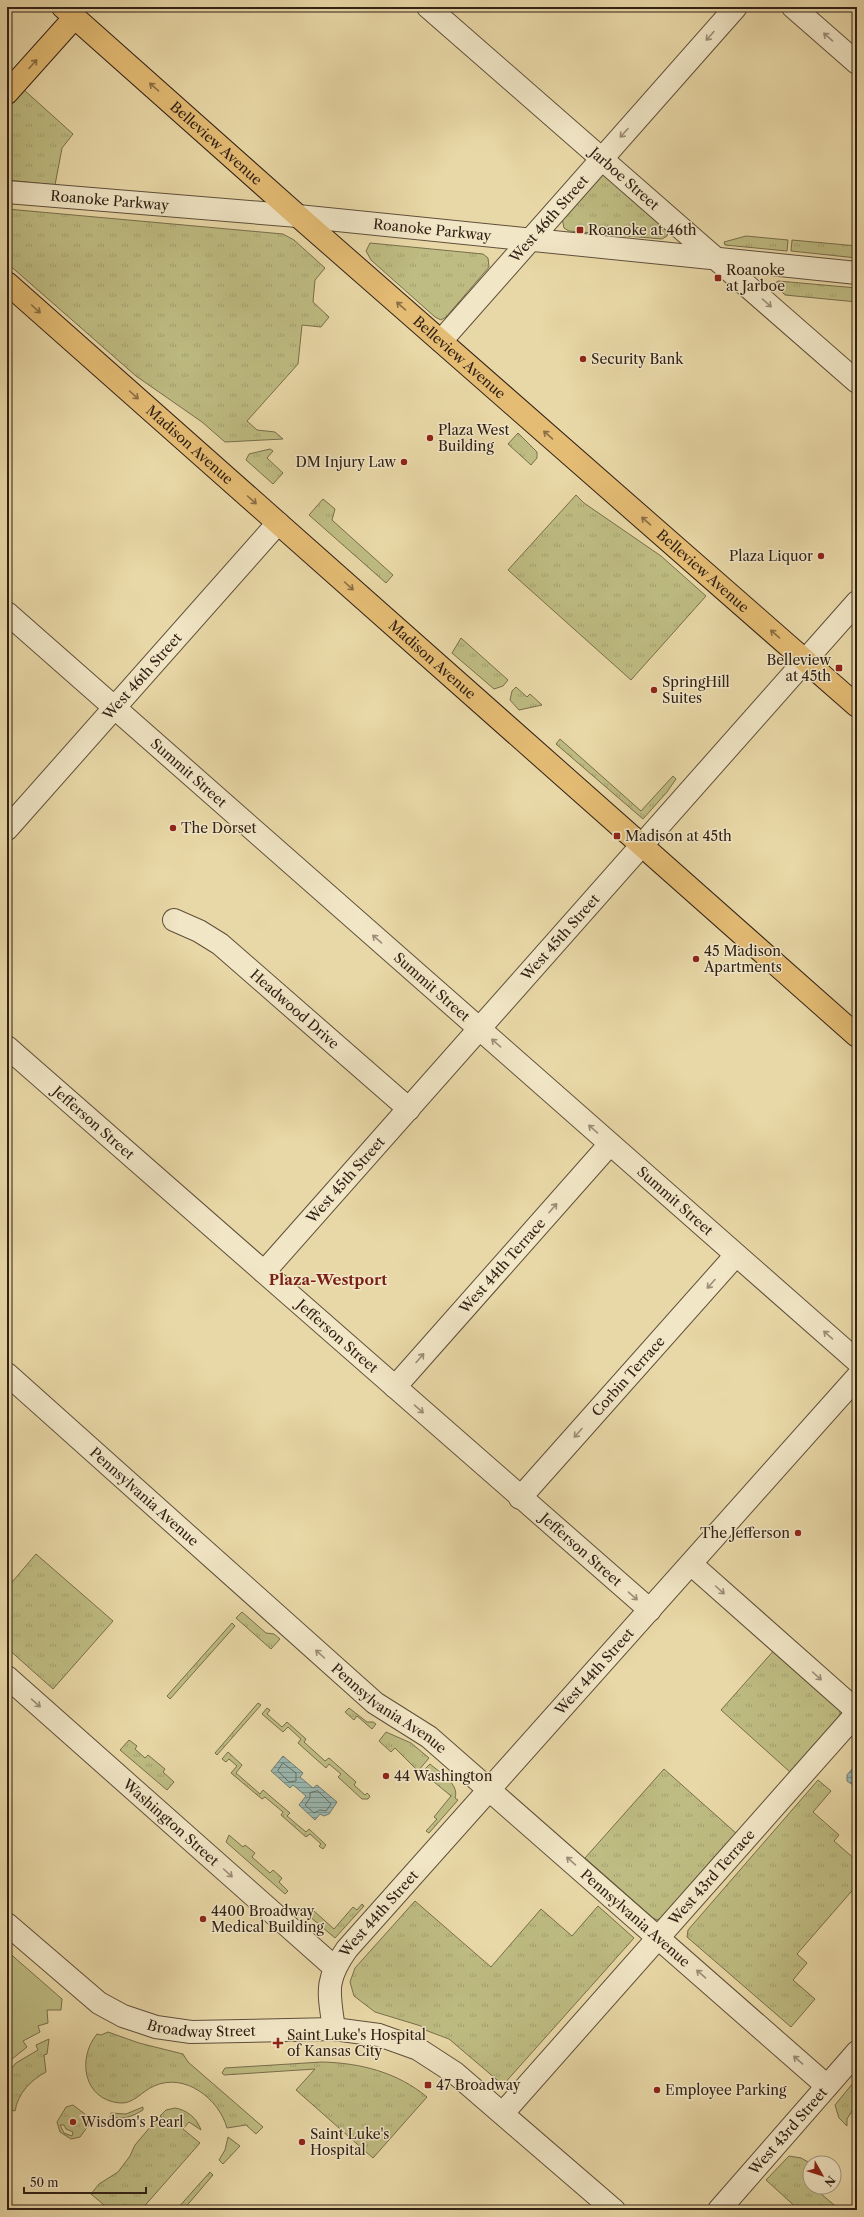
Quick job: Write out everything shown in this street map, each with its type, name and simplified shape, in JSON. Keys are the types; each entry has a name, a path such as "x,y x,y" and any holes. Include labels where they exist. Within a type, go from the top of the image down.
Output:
{"main road":[{"path":"7,93 74,10"},
{"name":"Belleview Avenue","path":"74,10 298,216 857,706"},
{"name":"Madison Avenue","path":"7,283 857,1036"}],"street":[{"name":"Jarboe Street","path":"428,7 857,382"},
{"name":"West 46th Street","path":"440,341 736,7"},
{"path":"793,7 857,63"},
{"name":"Roanoke Parkway","path":"7,192 298,216 857,273"},
{"name":"West 46th Street","path":"7,830 278,523"},
{"name":"West 45th Street","path":"264,1272 857,602"},
{"name":"Summit Street","path":"7,613 857,1361"},
{"name":"Headwood Drive","path":"174,920 220,944 409,1109"},
{"name":"Jefferson Street","path":"7,1047 520,1498 650,1610"},
{"name":"West 44th Terrace","path":"395,1387 610,1144"},
{"name":"Corbin Terrace","path":"520,1498 736,1255"},
{"name":"Pennsylvania Avenue","path":"7,1374 375,1703 429,1737 659,1937 827,2086"},
{"name":"West 44th Street","path":"334,1967 347,1949 857,1378"},
{"path":"691,1564 857,1712"},
{"name":"Washington Street","path":"7,1677 334,1967"},
{"name":"West 43rd Terrace","path":"503,2113 857,1712"},
{"name":"Broadway Street","path":"7,1924 99,2003 123,2016 156,2027 191,2032 334,2029 379,2035 418,2049 455,2073 503,2113"},
{"path":"334,1967 329,1991 334,2029"},
{"name":"West 43rd Street","path":"719,2210 857,2052"},
{"path":"503,2113 614,2210"}],"green space":[{"path":"23,89 73,134 62,148 55,185 7,180 7,108"},
{"path":"605,174 669,230 667,236 662,239 569,231 564,228 562,218 601,175"},
{"path":"7,209 283,234 294,240 325,268 315,280 313,302 329,317 321,327 302,325 298,364 247,421 257,430 275,432 283,439 225,442 202,422 136,376 7,263"},
{"path":"746,236 788,240 787,251 725,245 724,242"},
{"path":"792,240 857,246 857,258 791,251"},
{"path":"370,243 483,254 488,258 489,267 446,317 441,320 435,317 371,260 366,251"},
{"path":"778,281 857,288 857,302 785,295 774,284"},
{"path":"518,433 537,452 537,458 531,465 508,444"},
{"path":"270,449 273,451 267,458 283,473 273,484 246,460 249,454"},
{"path":"576,495 584,503 661,556 706,596 631,680 508,570"},
{"path":"323,499 335,509 332,520 393,575 386,583 309,515"},
{"path":"461,638 508,680 503,686 494,689 452,653"},
{"path":"516,687 527,697 530,694 542,705 519,710 510,700 512,691"},
{"path":"560,739 641,811 673,776 676,779 667,792 643,819 556,744"},
{"path":"36,1554 113,1621 53,1689 7,1648 7,1588"},
{"path":"242,1612 266,1633 274,1634 280,1639 271,1649 236,1618"},
{"path":"232,1623 235,1626 170,1699 167,1696"},
{"path":"776,1648 840,1709 840,1714 837,1719 790,1772 721,1710"},
{"path":"258,1703 261,1705 217,1755 215,1753"},
{"path":"267,1708 270,1710 267,1714 282,1727 287,1722 306,1739 304,1742 325,1761 329,1758 356,1782 354,1785 365,1795 367,1793 370,1796 368,1799 362,1799 338,1777 341,1774 329,1764 326,1768 298,1743 301,1739 288,1727 283,1732 262,1714"},
{"path":"349,1708 367,1722 373,1722 376,1724 372,1729 357,1716 354,1720 345,1712"},
{"path":"386,1732 411,1743 429,1758 418,1771 395,1748 391,1752 379,1741"},
{"path":"129,1740 137,1746 135,1749 145,1758 148,1755 165,1769 163,1772 174,1782 167,1790 120,1750"},
{"path":"228,1752 242,1765 236,1773 260,1794 263,1790 290,1813 287,1816 306,1832 309,1829 326,1845 323,1849 319,1846 321,1844 310,1834 306,1837 281,1815 283,1812 265,1797 262,1799 231,1773 237,1766 229,1759 226,1762 222,1759"},
{"path":"430,1764 452,1783 456,1793 455,1798 458,1800 429,1833 426,1831 437,1819 434,1817 451,1796 422,1772"},
{"path":"664,1769 737,1834 663,1917 657,1920 585,1858"},
{"path":"818,1780 831,1791 813,1812 839,1835 834,1841 857,1861 854,1867 857,1885 797,1954 807,1963 793,1980 815,1999 791,2027 687,1937 688,1930"},
{"path":"229,1835 243,1847 245,1845 255,1853 252,1857 270,1873 273,1870 282,1878 279,1882 288,1891 285,1894 226,1842"},
{"path":"415,1901 491,1967 541,1909 572,1936 598,1906 634,1938 503,2085 449,2039 425,2030 421,2026 375,2012 354,1996 350,1982 355,1968"},
{"path":"362,1904 364,1906 335,1938 309,1916 314,1911 334,1929 353,1907 357,1910"},
{"path":"7,1951 62,1999 61,2010 47,2010 48,2023 38,2026 40,2032 23,2041 27,2047 7,2063"},
{"path":"108,2032 139,2043 183,2054 188,2062 263,2127 256,2134 246,2125 227,2128 217,2107 209,2098 189,2085 166,2083 154,2086 125,2103 108,2100 98,2094 91,2086 87,2076 87,2054 97,2034 101,2035"},
{"path":"49,2039 47,2054 44,2055 46,2072 30,2083 22,2093 15,2111 7,2109 7,2074 16,2063 38,2050 36,2045"},
{"path":"322,2062 350,2064 378,2070 403,2081 427,2097 373,2158 296,2090 315,2069 224,2075 222,2073 225,2068"},
{"path":"857,2078 857,2103 847,2119 847,2126 839,2118 835,2105"},
{"path":"73,2105 90,2118 91,2122 80,2137 71,2139 60,2132 57,2122 66,2107","holes":["60,2125 64,2125 66,2129 73,2132 72,2136 64,2133"]},
{"path":"143,2107 143,2110 131,2116 123,2118 110,2117 111,2113 126,2114"},
{"path":"175,2108 191,2115 197,2122 201,2130 189,2122 183,2129 200,2143 141,2210 110,2210 91,2194 99,2184 118,2172 130,2156 135,2145 157,2119 160,2121 162,2118 160,2116 166,2110"},
{"path":"228,2137 240,2146 223,2164 219,2160 225,2150"},
{"path":"789,2156 801,2158 802,2195 822,2195 840,2210 799,2210 766,2180"},
{"path":"210,2172 213,2175 183,2210 176,2210"}],"water":[{"path":"283,1756 303,1773 300,1777 313,1788 317,1785 337,1802 329,1814 324,1816 320,1814 315,1820 299,1805 306,1796 293,1785 290,1788 271,1771"},
{"path":"857,1763 857,1783 853,1785 847,1781 847,1775"}],"place":[{"name":"Roanoke at 46th","path":"580,230"},
{"name":"Roanoke at Jarboe","path":"718,278"},
{"name":"Security Bank","path":"583,359"},
{"name":"Plaza West Building","path":"430,438"},
{"name":"DM Injury Law","path":"404,462"},
{"name":"Plaza Liquor","path":"821,556"},
{"name":"Belleview at 45th","path":"839,668"},
{"name":"SpringHill Suites","path":"654,690"},
{"name":"The Dorset","path":"173,828"},
{"name":"Madison at 45th","path":"617,836"},
{"name":"45 Madison Apartments","path":"696,959"},
{"name":"The Jefferson","path":"798,1533"},
{"name":"44 Washington","path":"386,1776"},
{"name":"4400 Broadway Medical Building","path":"203,1919"},
{"name":"Saint Luke's Hospital of Kansas City","path":"278,2043"},
{"name":"47 Broadway","path":"428,2085"},
{"name":"Employee Parking","path":"657,2090"},
{"name":"Wisdom's Pearl","path":"73,2122"},
{"name":"Saint Luke's Hospital","path":"302,2142"}],"district":[{"name":"Plaza-Westport","path":"328,1280"}]}
